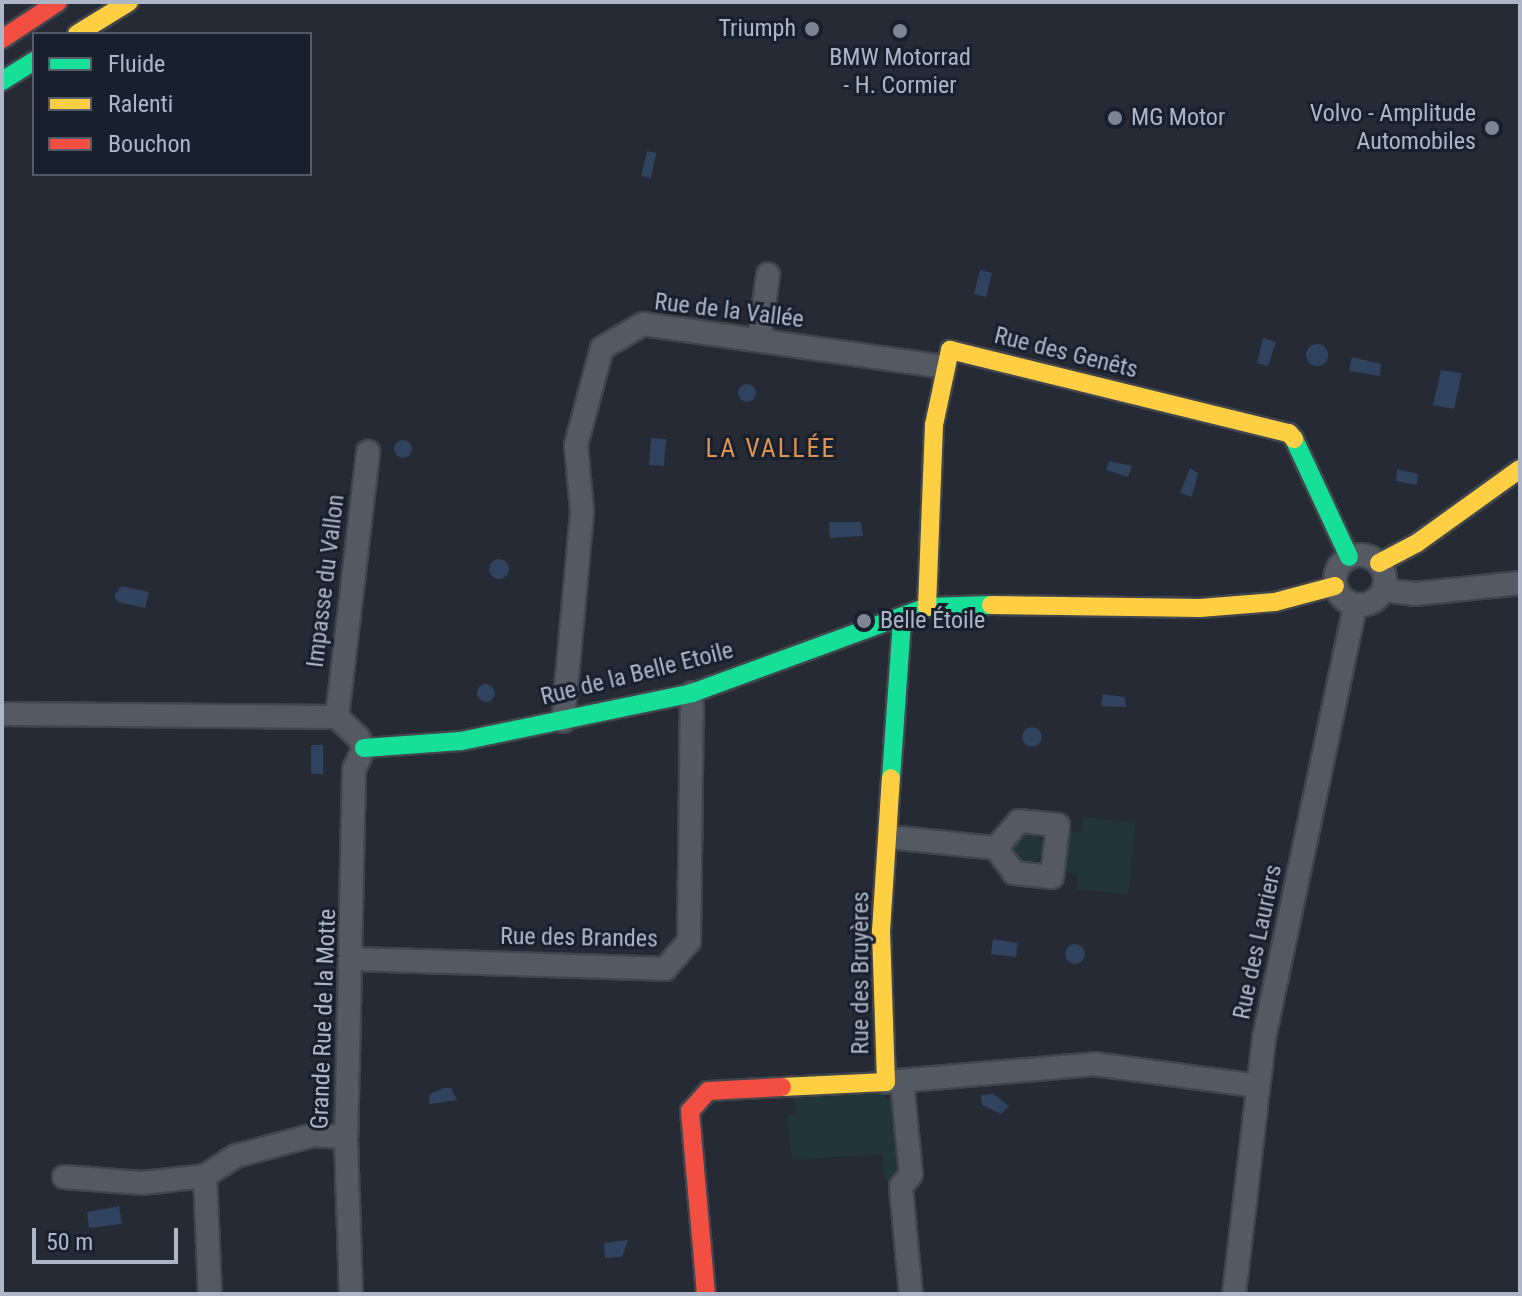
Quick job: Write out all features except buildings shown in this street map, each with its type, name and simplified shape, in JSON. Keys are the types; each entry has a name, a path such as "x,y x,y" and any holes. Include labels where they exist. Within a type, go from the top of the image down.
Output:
{"main road":[{"path":"2,39 58,2"},
{"path":"78,32 120,2"},
{"path":"78,32 129,2"},
{"path":"2,81 32,62"},
{"name":"Rue des Genêts","path":"944,367 950,350 1281,430 1299,445 1349,557"},
{"path":"927,607 934,425 944,367"},
{"path":"1379,563 1417,543 1520,469"},
{"name":"Rue de la Belle Etoile","path":"364,748 461,741 692,693 902,621 927,607 1069,603 1200,608 1275,602 1335,586"},
{"name":"Rue des Bruyères","path":"706,1294 690,1111 708,1091 894,1082 881,931 902,621"}],"street":[{"path":"759,340 768,275"},
{"name":"Rue de la Vallée","path":"563,721 582,511 576,445 602,348 643,324 944,367"},
{"name":"Impasse du Vallon","path":"337,717 368,452"},
{"path":"1368,556 1379,563 1383,590 1369,604 1355,605 1342,599 1335,586 1335,572 1349,557 1368,556"},
{"path":"1383,590 1414,594 1520,583"},
{"name":"Rue des Lauriers","path":"1234,1294 1258,1086 1355,605"},
{"name":"Rue des Brandes","path":"353,959 665,969 689,941 692,693"},
{"path":"2,714 337,717 364,748"},
{"name":"Grande Rue de la Motte","path":"351,1294 346,1137 353,959 354,769 364,748"},
{"path":"889,837 996,848"},
{"path":"911,1294 901,1187 911,1174 894,1082 1094,1064 1258,1086"},
{"path":"64,1177 142,1183 205,1176 236,1156 314,1135 346,1137"},
{"path":"205,1176 210,1294"}],"green space":[{"path":"1083,817 1136,823 1128,895 1077,889 1078,874 1064,872 1069,831 1081,832"},
{"path":"1028,832 1039,836 1043,847 1039,858 1028,862 1017,858 1013,847 1017,836"},
{"path":"882,1094 893,1102 899,1175 892,1182 885,1183 882,1154 792,1160 787,1115 796,1114 795,1098"}],"water":[{"path":"647,151 656,153 651,178 641,176"},
{"path":"980,270 992,273 986,297 974,294"},
{"path":"1263,338 1276,342 1268,366 1257,363"},
{"path":"1317,344 1325,347 1328,355 1325,363 1317,366 1309,363 1306,355 1309,347"},
{"path":"1352,357 1381,364 1380,376 1349,371"},
{"path":"1441,370 1462,373 1454,409 1433,405"},
{"path":"747,384 756,393 747,402 738,393"},
{"path":"651,438 666,439 664,466 649,465"},
{"path":"399,440 407,440 412,449 410,456 399,458 394,453 394,445"},
{"path":"1109,461 1132,466 1128,477 1106,470"},
{"path":"1190,468 1198,473 1192,497 1180,493"},
{"path":"1397,469 1418,474 1417,485 1396,481"},
{"path":"829,522 861,522 863,536 830,538"},
{"path":"499,559 506,562 509,569 506,576 499,579 492,576 489,569 492,562"},
{"path":"121,586 149,592 145,608 118,602 114,596"},
{"path":"486,684 495,693 486,702 477,693"},
{"path":"1103,694 1125,697 1126,707 1101,706"},
{"path":"1032,727 1039,730 1042,737 1039,744 1032,747 1025,744 1022,737 1025,730"},
{"path":"311,745 323,745 323,774 311,774"},
{"path":"993,939 1018,943 1016,957 991,954"},
{"path":"1071,944 1079,944 1085,954 1079,964 1071,964 1065,958 1065,950"},
{"path":"451,1088 457,1100 429,1104 430,1094"},
{"path":"993,1094 1009,1106 1001,1114 982,1105 981,1095"},
{"path":"119,1206 122,1224 89,1228 87,1212"},
{"path":"628,1240 622,1257 605,1258 604,1243"}],"traffic: fast":[{"path":"2,81 32,62"},
{"path":"1294,439 1349,557"},
{"path":"364,748 461,741 692,693 927,607 991,605"},
{"path":"891,778 902,621"}],"traffic: slow":[{"path":"80,32 129,2"},
{"path":"927,607 934,425 950,350 1289,433 1294,439"},
{"path":"1379,563 1417,543 1520,469"},
{"path":"991,605 1200,608 1275,602 1335,586"},
{"path":"782,1087 886,1082 881,931 891,778"}],"traffic: jam":[{"path":"2,39 58,2"},
{"path":"706,1294 690,1111 708,1091 782,1087"}],"place":[{"name":"Triumph","path":"812,29"},
{"name":"BMW Motorrad - H. Cormier","path":"900,31"},
{"name":"MG Motor","path":"1115,118"},
{"name":"Volvo - Amplitude Automobiles","path":"1492,128"},
{"name":"Belle Étoile","path":"864,621"}],"district":[{"name":"LA VALLÉE","path":"771,449"}]}
